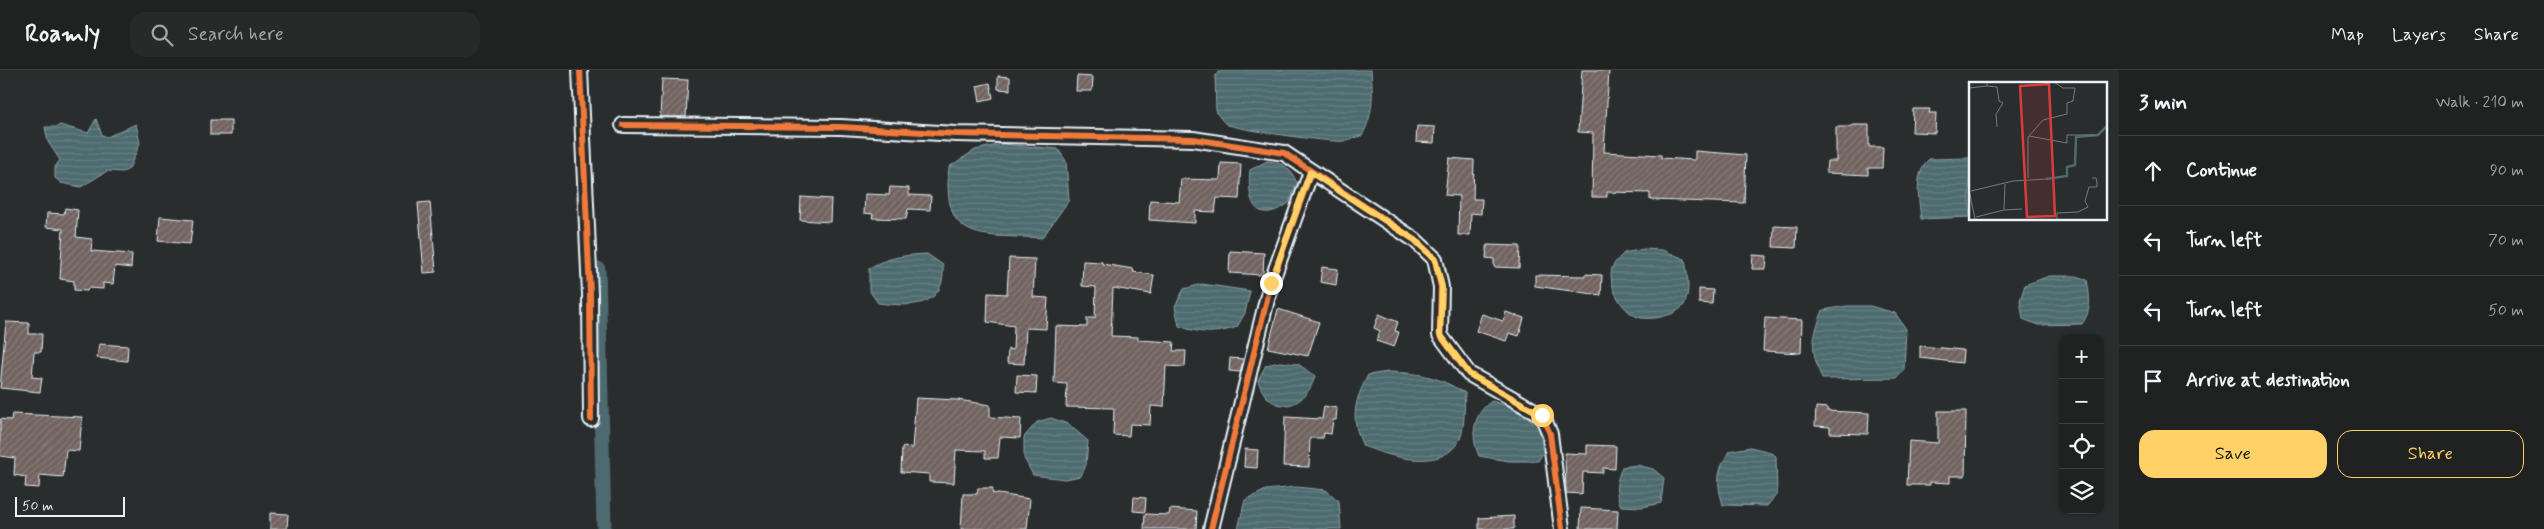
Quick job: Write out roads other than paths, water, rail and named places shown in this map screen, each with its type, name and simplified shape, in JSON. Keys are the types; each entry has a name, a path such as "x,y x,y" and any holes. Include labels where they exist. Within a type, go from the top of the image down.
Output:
{"street":[{"path":"580,70 590,294 591,419"},
{"path":"623,124 841,127 956,134 1193,139 1284,154 1415,240 1435,259 1442,287 1440,334 1469,374 1542,415 1550,434 1562,529"},
{"path":"1211,529 1271,283 1310,172"}],"water":[{"path":"1220,70 1371,70 1372,104 1366,128 1362,136 1335,141 1264,132 1226,124 1216,112 1215,76"},
{"path":"96,119 102,135 107,137 136,124 140,143 129,169 123,172 107,171 81,187 61,183 55,178 55,167 60,160 48,142 45,127 57,127 60,125 88,133"},
{"path":"1002,144 1058,149 1066,161 1069,200 1042,238 985,235 971,231 960,223 952,211 948,193 949,167 975,150"},
{"path":"1969,158 1969,217 1921,219 1918,195 1919,180 1924,166 1929,159"},
{"path":"1267,161 1285,167 1292,173 1297,183 1289,203 1277,210 1268,212 1260,211 1255,207 1249,181 1250,170"},
{"path":"1644,249 1662,250 1685,259 1688,282 1686,300 1683,307 1672,314 1661,317 1641,318 1628,311 1614,291 1611,275 1614,264 1624,253"},
{"path":"927,254 943,265 939,290 933,297 924,302 914,304 878,303 869,290 869,268 897,257"},
{"path":"2049,276 2077,276 2087,280 2089,303 2087,314 2082,324 2038,325 2023,319 2020,300 2025,285"},
{"path":"1202,284 1250,291 1245,313 1237,327 1208,332 1194,331 1179,326 1175,306 1184,289"},
{"path":"1847,306 1870,306 1895,313 1906,329 1904,370 1897,378 1822,379 1814,352 1814,337 1819,321 1823,310"},
{"path":"1280,362 1298,364 1315,376 1310,388 1295,403 1286,405 1270,400 1263,392 1258,380 1266,365"},
{"path":"1388,372 1410,373 1437,379 1465,393 1464,420 1461,436 1454,448 1443,455 1431,459 1417,459 1402,458 1363,446 1356,427 1355,418 1359,394 1368,375"},
{"path":"1492,401 1508,406 1539,425 1543,453 1538,461 1509,461 1479,456 1475,441 1475,426 1481,412"},
{"path":"1051,418 1068,424 1088,441 1086,465 1081,476 1065,479 1033,475 1024,458 1024,437 1037,422"},
{"path":"1750,447 1767,451 1776,456 1777,494 1767,506 1723,505 1719,489 1719,477 1725,458 1729,451"},
{"path":"1637,465 1653,469 1664,478 1661,503 1642,507 1621,506 1617,496 1618,477 1622,467"},
{"path":"1296,487 1326,490 1339,501 1341,529 1238,529 1245,500 1266,490"}],"waterway":[{"path":"598,269 604,529"}]}
